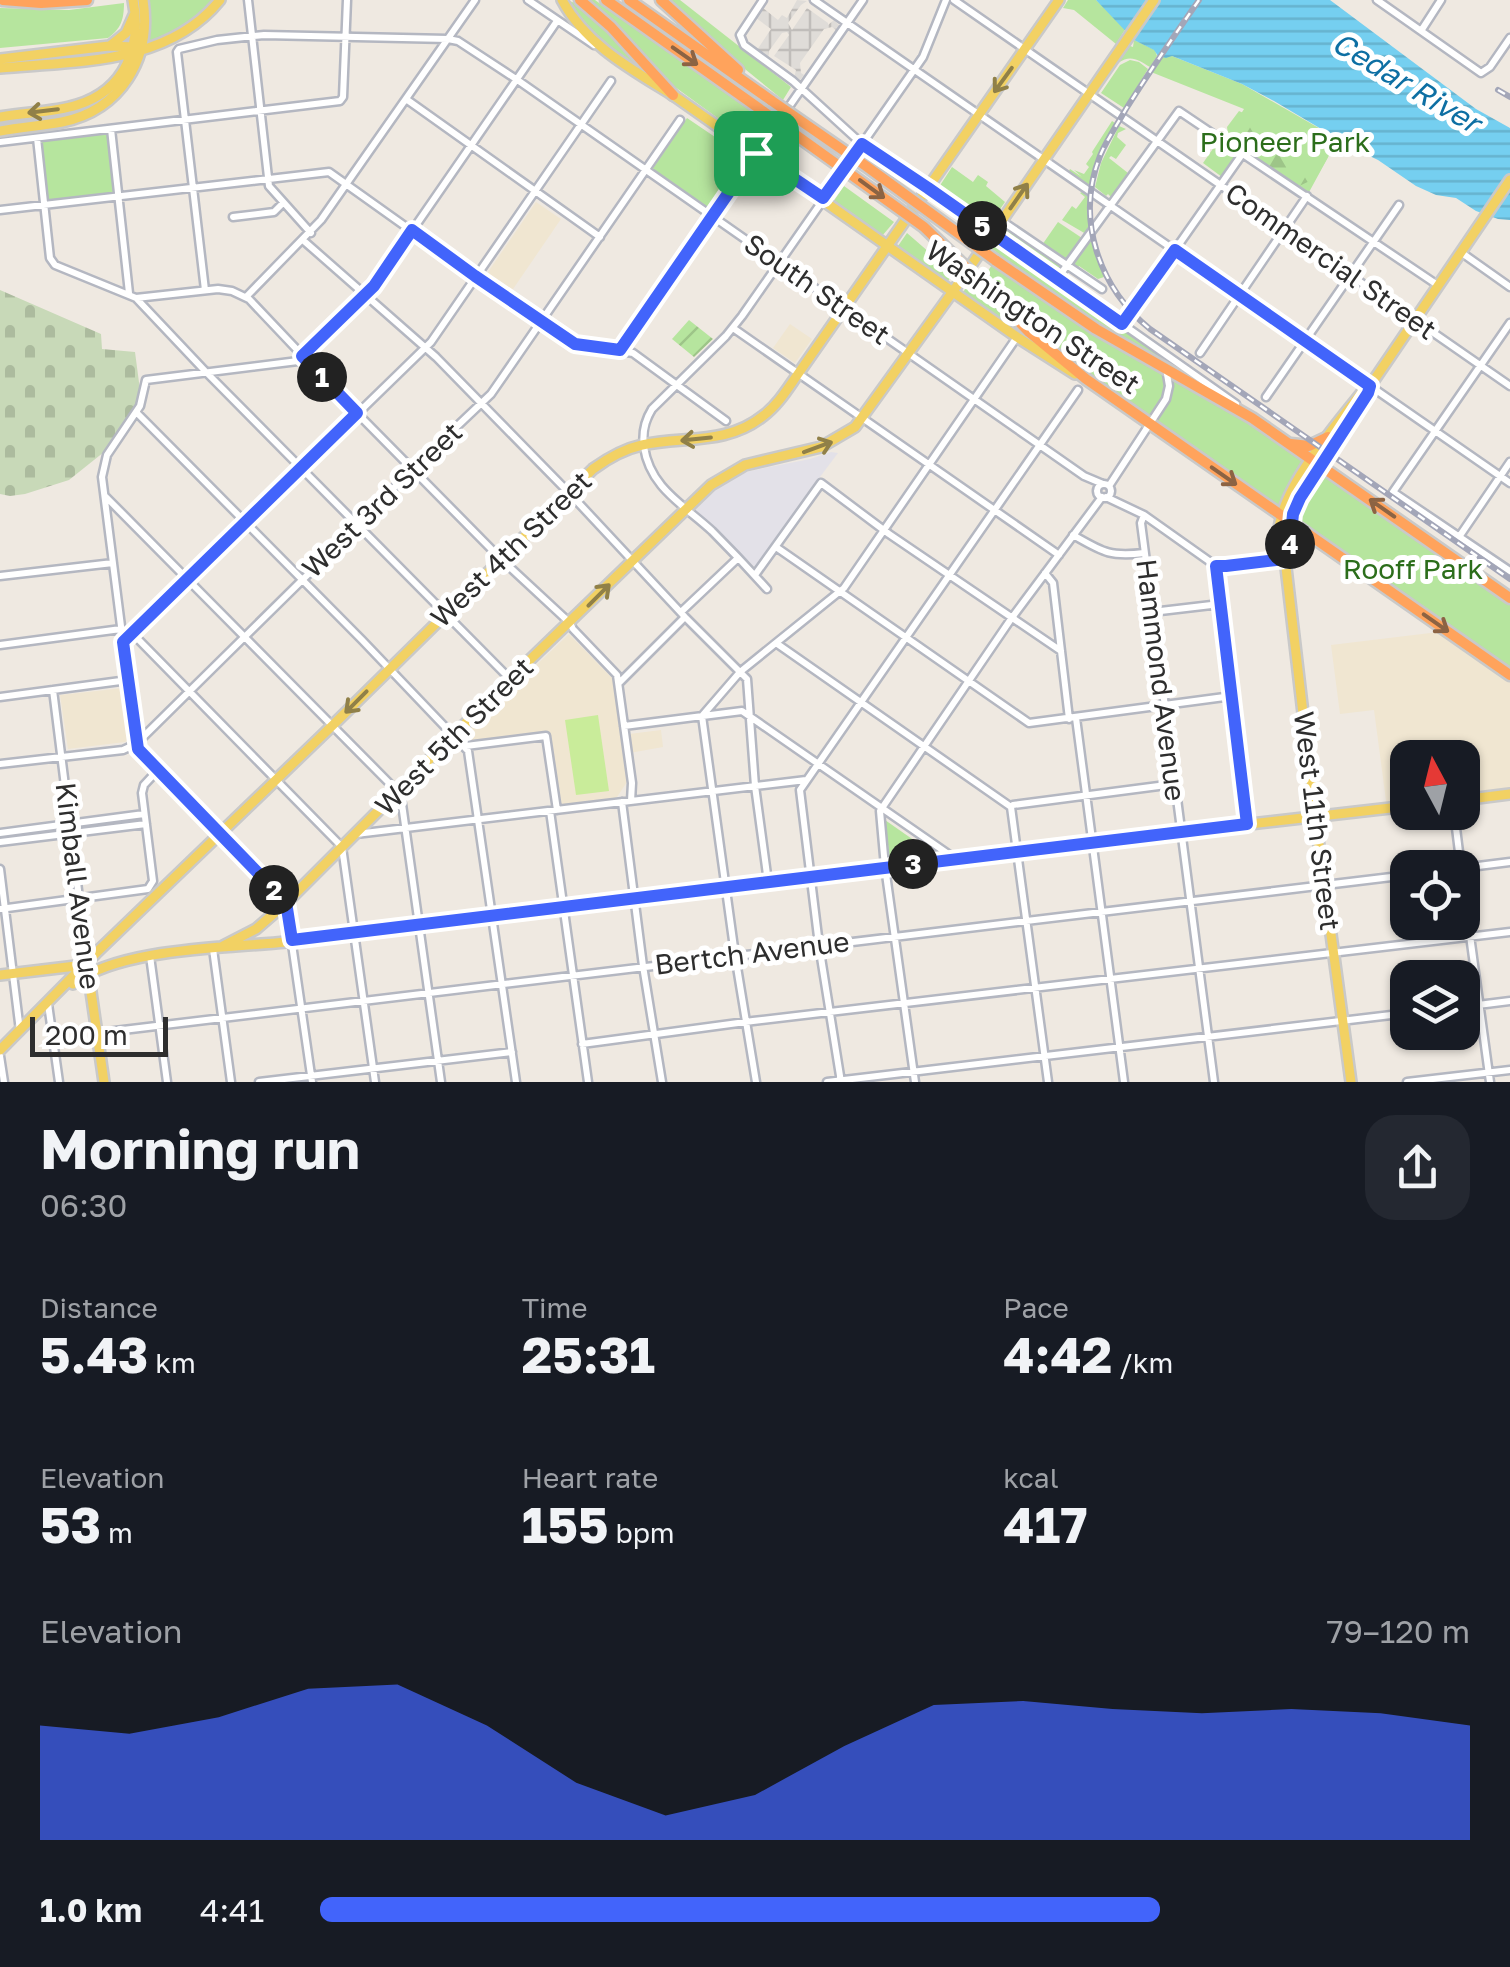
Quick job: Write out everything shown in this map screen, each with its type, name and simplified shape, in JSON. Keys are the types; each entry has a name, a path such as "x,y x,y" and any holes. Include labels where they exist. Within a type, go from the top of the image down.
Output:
{"highway":[{"path":"3,0 87,0"},
{"path":"580,0 673,95"},
{"path":"606,0 924,227 1038,340 1086,378"},
{"path":"630,0 1075,316 1252,418"},
{"path":"661,0 772,101"},
{"name":"Washington Street","path":"1086,378 1510,675"},
{"name":"Washington Street","path":"1252,418 1510,598"},
{"path":"1288,444 1308,446 1328,437"}],"main road":[{"path":"0,131 60,123 94,110 124,84 146,23 143,0"},
{"path":"0,68 101,58 136,50 179,36 222,0"},
{"path":"562,0 584,31 620,62"},
{"name":"West 5th Street","path":"213,949 248,934 286,902 710,485 754,462 822,447 848,433 954,290 1154,0"},
{"path":"644,444 705,439 738,431 771,410 1026,50 1054,2"},
{"path":"0,117 59,110 98,96 113,83 136,50 134,5"},
{"path":"108,46 126,33 134,5"},
{"path":"0,58 108,46 136,50"},
{"path":"101,58 115,66 113,83"},
{"name":"Washington Street","path":"620,62 823,198 1059,365 1086,378"},
{"name":"West 11th Street","path":"1352,1082 1285,559 1281,552 1281,516 1293,489 1368,393 1510,180"},
{"name":"West 11th Street","path":"1285,559 1293,514 1328,437 1370,386"},
{"name":"West 4th Street","path":"0,1053 88,968 114,936 569,492 601,463 644,444"},
{"path":"1480,798 1510,794"},
{"path":"0,975 88,968 150,956 1390,808"},
{"path":"114,936 106,953 118,962"},
{"path":"48,1004 88,968"},
{"name":"Kimball Avenue","path":"88,968 104,1082"},
{"path":"67,989 83,986 93,1003"}],"street":[{"path":"0,142 335,102 344,97 347,0"},
{"path":"246,297 311,232 475,0"},
{"name":"Washington Street","path":"528,0 620,62"},
{"name":"Washington Street","path":"763,0 740,39 744,46 801,88 862,144 1252,418"},
{"path":"814,0 1510,483"},
{"path":"620,350 863,0"},
{"path":"766,589 652,476 647,464 644,424 675,386 733,328 923,57 946,0"},
{"name":"Commercial Street","path":"954,0 1510,386"},
{"path":"1378,0 1480,73 1490,67 1510,38"},
{"path":"1421,30 1442,0"},
{"path":"247,1 268,180 271,190 311,232"},
{"path":"312,1079 286,902 140,753 136,744 104,496 104,461 136,413 149,378 304,358 374,286 557,21"},
{"path":"204,290 177,52 217,40 252,36 448,39"},
{"name":"South Street","path":"448,39 516,80 1216,566"},
{"path":"123,642 425,348 611,81"},
{"path":"406,99 600,237"},
{"path":"1058,279 1179,111 1439,286"},
{"name":"West 3rd Street","path":"136,744 491,394 680,120"},
{"path":"111,128 132,296"},
{"path":"37,138 50,258 58,267 132,296 510,679"},
{"path":"1122,324 1242,154"},
{"path":"0,210 328,172 575,344 633,353 726,421"},
{"path":"1200,353 1306,196"},
{"path":"233,217 274,212 282,203"},
{"path":"1266,397 1399,204"},
{"path":"1002,221 1102,289"},
{"path":"304,241 482,403 747,679 768,882"},
{"path":"1462,253 1510,287"},
{"path":"132,296 225,289 246,297 617,675 632,783 626,801 643,966 662,1082"},
{"path":"1510,323 1394,492 1510,571"},
{"path":"733,328 1058,555"},
{"path":"756,1082 702,716 740,672 844,588 1018,336"},
{"path":"914,1078 880,811 1164,404 1169,391 1165,367"},
{"path":"841,1081 800,790 1078,390"},
{"path":"136,413 464,746 471,760 516,1082"},
{"path":"1458,537 1510,462"},
{"path":"755,575 820,483 1061,652"},
{"path":"104,496 397,791 406,829 441,1082"},
{"name":"Hammond Avenue","path":"1144,516 1144,553 1214,1082"},
{"path":"1073,535 1101,551 1144,553"},
{"path":"776,547 1029,723 1232,696"},
{"path":"618,684 738,558"},
{"path":"1247,824 1216,566 1285,559"},
{"path":"0,576 113,563"},
{"path":"1045,573 1053,583 1086,795 1124,1082"},
{"path":"1152,612 1220,604"},
{"path":"0,645 121,629"},
{"path":"133,634 342,847 375,1082"},
{"path":"776,643 1011,807 1048,1082"},
{"path":"0,697 128,680"},
{"name":"Kimball Avenue","path":"53,690 88,968"},
{"path":"624,726 742,712 954,858"},
{"path":"464,746 546,736 588,1082"},
{"path":"0,764 123,750 136,744"},
{"path":"2,908 144,891 150,887 153,881 143,788 158,770"},
{"path":"356,834 807,780"},
{"path":"1011,807 1174,784"},
{"path":"0,842 144,814"},
{"path":"0,833 146,824"},
{"path":"1480,866 1510,862"},
{"path":"0,868 20,1032"},
{"name":"Bertch Avenue","path":"98,1032 1390,877"},
{"path":"1480,935 1510,932"},
{"path":"582,1044 1434,940"},
{"path":"213,949 231,1082"},
{"path":"150,956 167,1082"},
{"path":"1490,1077 1480,1005 1510,1002"},
{"path":"48,1004 59,1082"},
{"path":"827,1082 914,1078 1045,1056 1390,1015"},
{"path":"259,1082 312,1079 512,1052"},
{"path":"0,1053 4,1082"},
{"path":"1407,1082 1490,1077 1510,1070"}],"shaded area":[{"path":"797,0 807,1 788,23 792,30 807,8 828,25 834,20 839,25 836,30 824,29 800,63 804,75 800,80 794,78 796,70 774,56 789,35 787,32 782,33 768,58 757,50 771,29 756,18 763,8 778,20 782,15 787,18"},
{"path":"536,202 561,219 511,292 486,275"},
{"path":"790,324 812,339 795,363 773,348"},
{"path":"838,453 757,569 691,508 726,481 750,471"},
{"path":"1447,631 1510,675 1510,794 1480,798 1480,740 1390,740 1387,808 1374,710 1340,714 1331,645"},
{"path":"569,634 613,679 621,735 661,730 663,747 624,754 627,782 615,800 560,807 548,732 470,742 463,735"},
{"path":"124,688 131,738 68,749 60,695"}],"green space":[{"path":"147,0 214,0 185,26 150,43"},
{"path":"564,0 599,20 654,79 590,33"},
{"path":"583,0 595,0 768,123 755,141 752,143 664,79"},
{"path":"665,0 680,0 791,87 783,100 687,22"},
{"path":"1068,0 1096,0 1126,28 1116,44 1074,10 1063,8"},
{"path":"124,3 121,23 108,38 0,48 0,8 69,10"},
{"path":"1134,40 1155,50 1157,56 1150,67 1131,58 1118,63 1133,47"},
{"name":"Pioneer Park","path":"1172,56 1242,84 1338,139 1308,194 1225,139 1244,109 1151,72 1162,57"},
{"path":"1130,60 1148,69 1124,108 1101,93 1120,65"},
{"path":"1239,111 1263,122 1284,124 1288,133 1328,157 1316,178 1297,187 1228,134 1227,127"},
{"path":"687,118 746,158 710,212 651,171"},
{"path":"1112,121 1115,123 1094,166 1091,186 1069,171 1082,177 1074,170 1084,174 1092,152"},
{"path":"1119,126 1126,129 1117,137 1126,145 1116,159 1109,158 1128,173 1111,197 1095,187 1101,163"},
{"path":"107,133 114,194 48,200 42,141"},
{"path":"1219,140 1237,152 1222,177 1203,163"},
{"path":"952,167 973,182 978,175 1005,202 991,222 939,187"},
{"path":"844,186 894,222 882,236 833,202"},
{"path":"1082,192 1090,198 1090,227 1086,234 1062,220 1085,197"},
{"path":"1058,222 1082,238 1066,262 1042,245"},
{"path":"1008,227 1063,267 1059,271 1004,233"},
{"path":"907,233 945,266 952,263 957,268 948,281 898,246"},
{"path":"1090,238 1104,277 1098,279 1072,264"},
{"path":"998,242 1176,366 1036,281 992,249"},
{"name":"Rooff Park","path":"995,260 1075,316 1203,389 1510,598 1510,675 1086,379 981,282"},
{"path":"970,281 1029,340 962,294"},
{"path":"0,290 101,334 102,349 135,352 140,390 139,400 104,452 69,480 10,496 0,494"},
{"path":"689,320 713,339 694,357 672,339"},
{"path":"598,715 609,791 576,795 565,720"},
{"path":"885,820 935,855 890,861"}],"water":[{"name":"Cedar River","path":"1096,0 1330,0 1476,109 1510,128 1510,220 1498,219 1456,198 1416,186 1378,160 1242,84 1172,56 1158,56 1134,40"}],"railway":[{"path":"1199,0 1135,95 1100,156 1093,180 1091,228 1105,273 1117,294 1150,329 1510,579"},
{"path":"1498,90 1510,97"}],"route":[{"path":"862,144 1122,324 1175,250 1370,386 1300,498 1285,559 1216,566 1247,824 292,940 286,902 140,753 123,642 357,413 302,356 374,286 412,230 575,344 620,350 756,153 823,198 862,144"}]}
